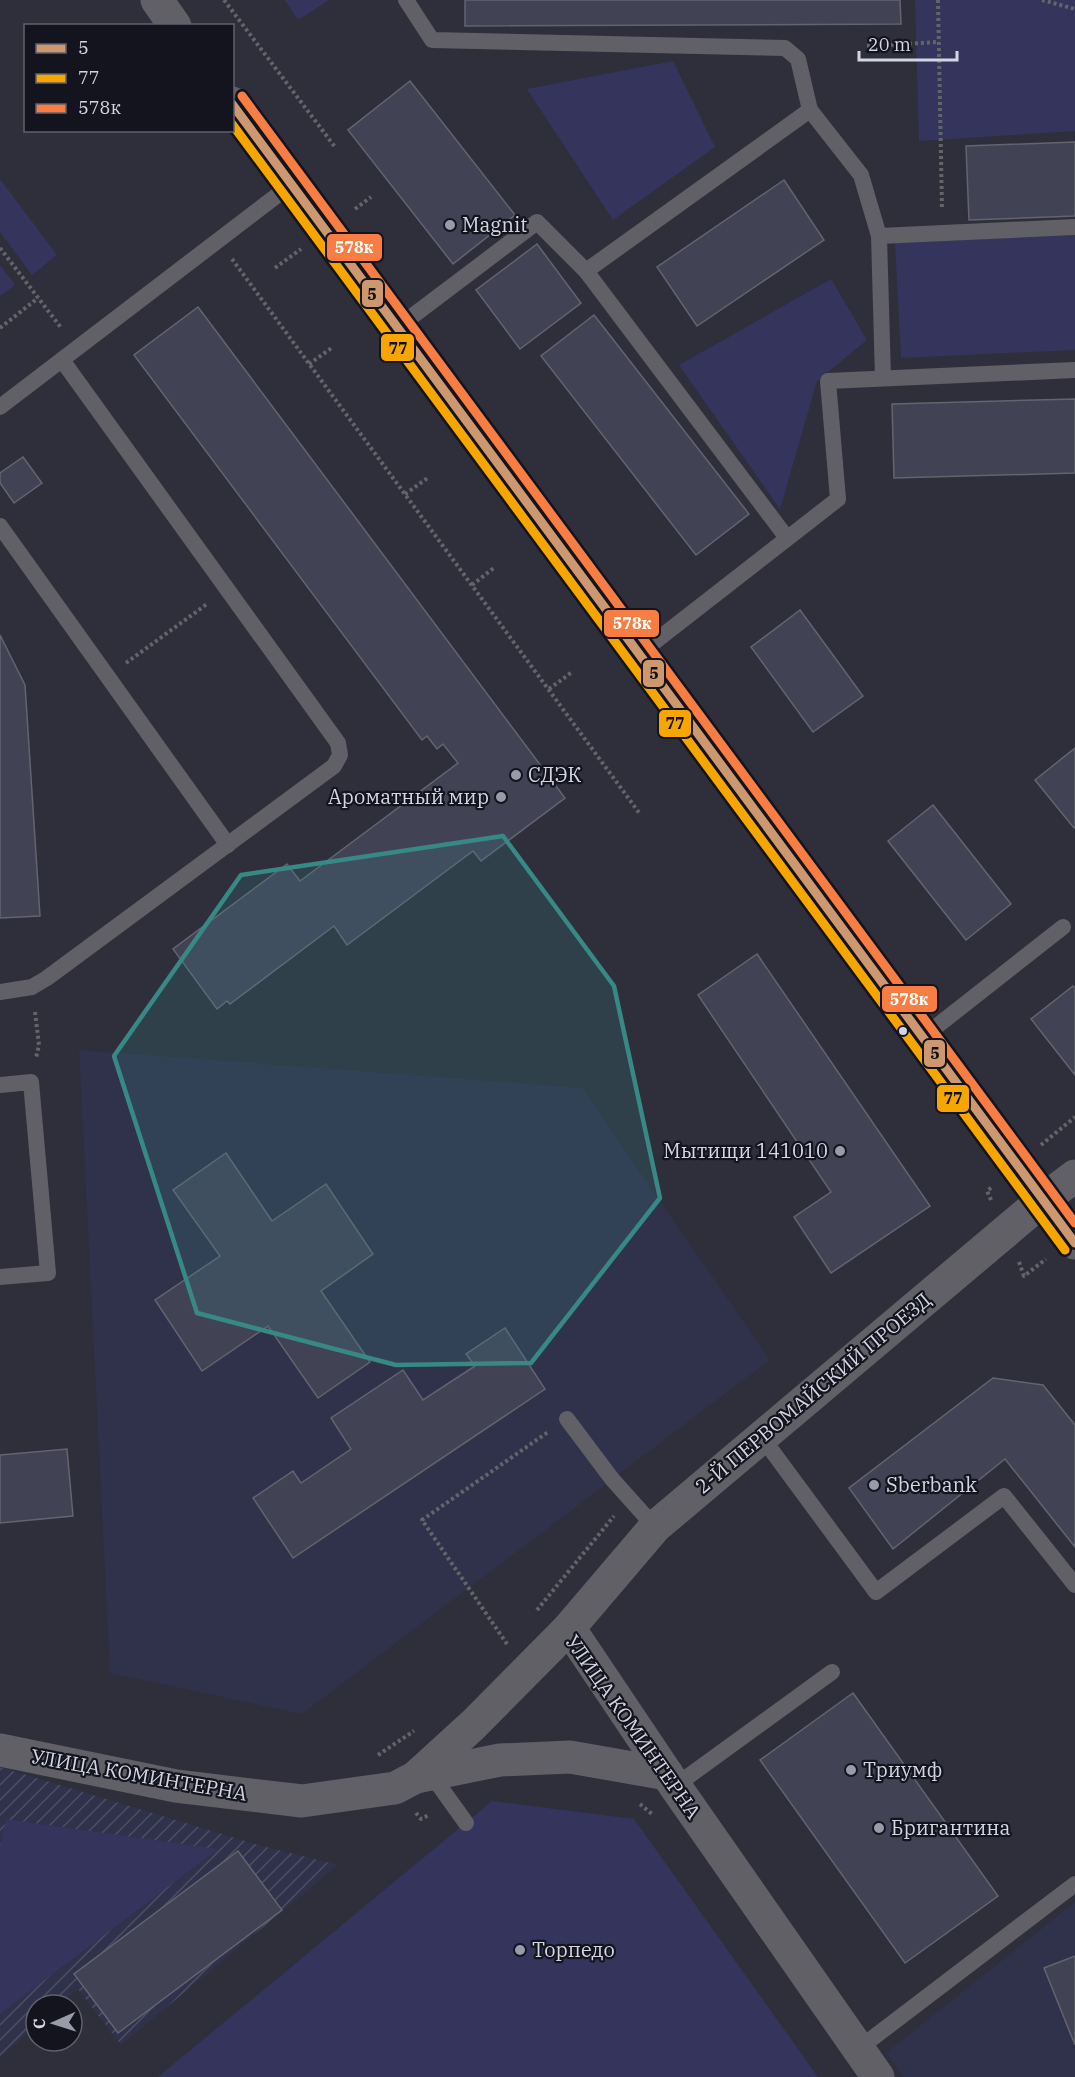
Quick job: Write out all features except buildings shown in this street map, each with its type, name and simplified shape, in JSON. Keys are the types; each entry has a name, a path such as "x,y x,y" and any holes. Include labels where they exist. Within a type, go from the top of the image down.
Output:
{"street":[{"path":"157,0 175,24"},
{"path":"234,106 1075,1243"},
{"name":"2-Й ПЕРВОМАЙСКИЙ ПРОЕЗД","path":"569,1628 655,1527 1043,1200 1075,1176"},
{"name":"УЛИЦА КОМИНТЕРНА","path":"0,1750 176,1786 302,1802 395,1788 424,1775 569,1628 671,1780 878,2077"},
{"path":"424,1775 500,1761 570,1757 671,1780"}],"lane":[{"path":"406,0 432,40 785,48 798,59 810,110 861,175 879,236 883,378"},
{"path":"586,271 810,110"},
{"path":"0,407 292,184"},
{"path":"398,327 537,222 586,271 787,538"},
{"path":"879,236 1075,227"},
{"path":"0,992 32,987 47,978 334,766 340,755 338,743 62,360"},
{"path":"639,654 838,499 828,381 1075,369"},
{"path":"0,526 228,845"},
{"path":"922,1037 1063,927"},
{"path":"0,1085 31,1082 48,1273 0,1277"},
{"path":"567,1419 629,1498 655,1527"},
{"path":"761,1436 876,1592 1004,1496 1075,1585"},
{"path":"671,1780 832,1672"},
{"path":"424,1775 466,1823"},
{"path":"857,2049 1075,1884"}],"path":[{"path":"224,0 336,147"},
{"path":"938,0 943,233"},
{"path":"1042,0 1075,9"},
{"path":"867,46 938,42"},
{"path":"355,209 371,197"},
{"path":"218,241 640,814"},
{"path":"275,268 306,246"},
{"path":"0,248 77,348"},
{"path":"0,328 38,298"},
{"path":"309,364 333,347"},
{"path":"405,494 429,477"},
{"path":"472,585 495,567"},
{"path":"107,676 227,590"},
{"path":"549,689 572,672"},
{"path":"31,1082 39,1045 32,987"},
{"path":"1062,1126 1075,1117"},
{"path":"508,1645 422,1520 567,1419"},
{"path":"530,1619 629,1498"},
{"path":"501,1655 515,1636"},
{"path":"375,1757 423,1725"},
{"path":"632,1797 652,1814"},
{"path":"421,1819 453,1806"}],"highlighted area":[{"path":"503,836 614,986 660,1198 531,1363 396,1365 197,1313 114,1056 241,875"}],"shaded area":[{"path":"285,0 329,0 298,20"},
{"path":"915,0 1075,0 1075,131 919,141"},
{"path":"673,61 715,147 613,220 527,89"},
{"path":"0,179 57,255 32,275 0,232"},
{"path":"1075,235 1075,350 901,358 895,243"},
{"path":"0,265 15,285 0,296"},
{"path":"831,279 867,340 817,381 780,509 679,365"},
{"path":"79,1050 582,1088 770,1360 302,1714 110,1673"},
{"path":"0,1767 262,1846 338,1865 121,2045 84,1997 84,1993 78,1989 74,1993 24,1993 24,2036 0,2057"},
{"name":"Торпедо","path":"492,1801 634,1819 818,2077 158,2077"},
{"path":"6,1819 218,1849 28,1993 24,1993 24,1996 0,2014 0,1847"},
{"path":"1075,1902 1075,2077 904,2077 886,2053"}],"transit line":[{"name":"578к","path":"242,96 1075,1223"},
{"name":"5","path":"234,107 1075,1243"},
{"name":"77","path":"234,127 1065,1250"}],"place":[{"name":"Magnit","path":"450,225"},
{"name":"СДЭК","path":"516,775"},
{"name":"Ароматный мир","path":"501,797"},
{"name":"Мытищи 141010","path":"840,1151"},
{"name":"Sberbank","path":"874,1485"},
{"name":"Триумф","path":"851,1770"},
{"name":"Бригантина","path":"879,1828"},
{"name":"Торпедо","path":"520,1950"}]}
